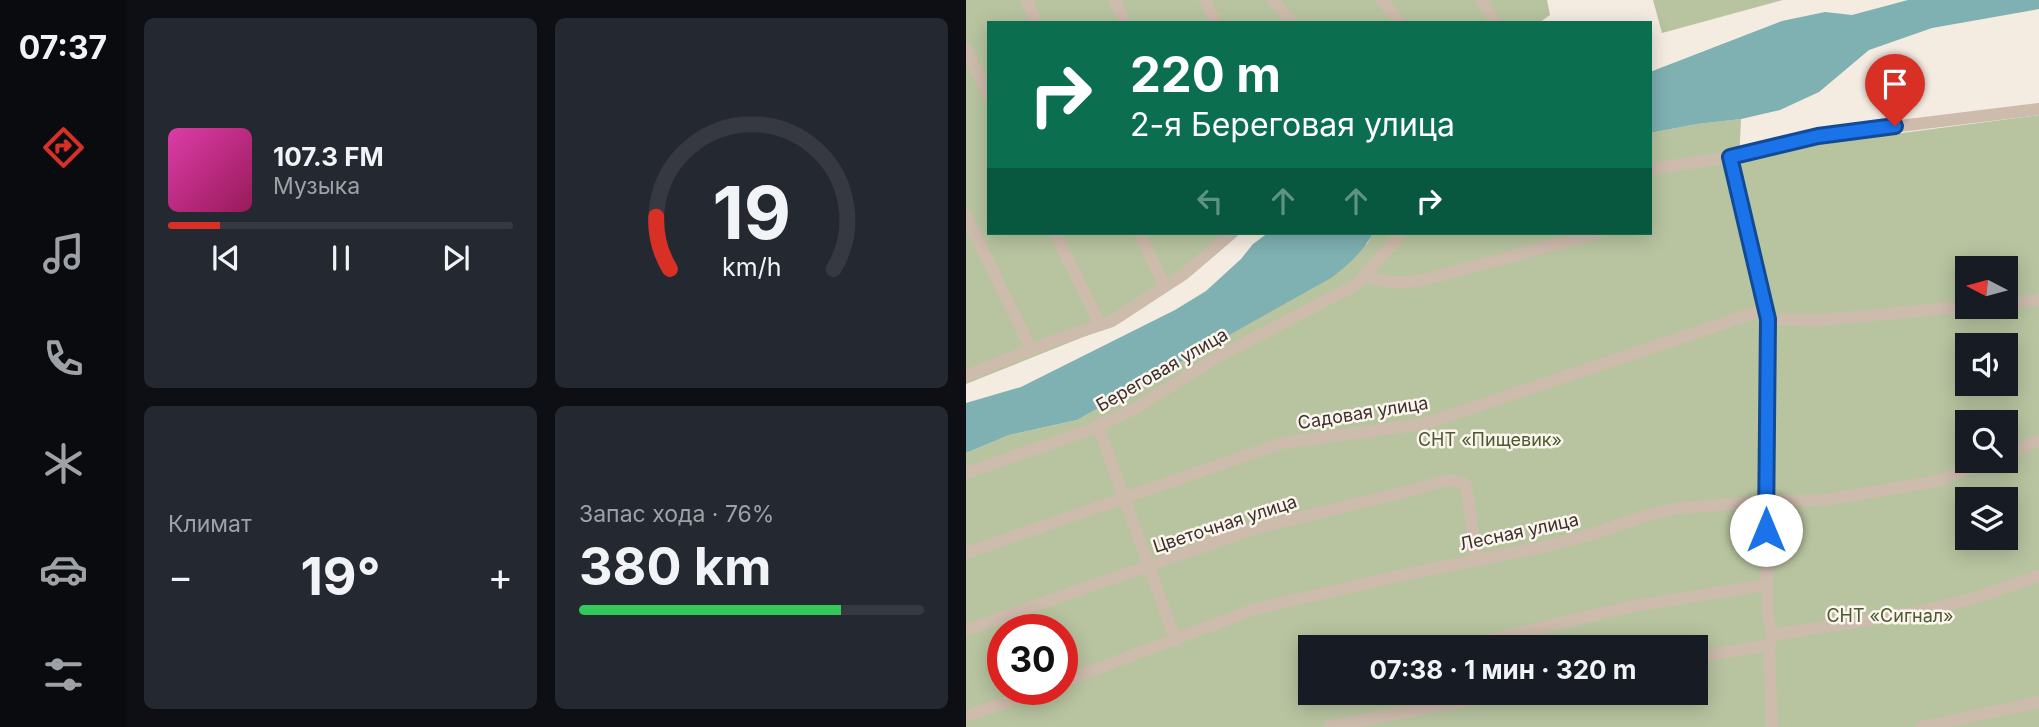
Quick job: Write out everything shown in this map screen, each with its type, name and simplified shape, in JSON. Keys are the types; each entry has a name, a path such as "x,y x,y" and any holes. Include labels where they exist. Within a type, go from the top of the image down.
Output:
{"street":[{"path":"1026,0 1036,21"},
{"path":"1114,0 1124,21"},
{"path":"1205,0 1215,21"},
{"path":"1273,0 1290,21"},
{"path":"1381,0 1398,21"},
{"path":"1481,0 1495,21"},
{"path":"966,49 987,92"},
{"path":"1652,169 1730,157 1818,136 2039,109"},
{"path":"1730,157 1767,314 1767,585 1772,727"},
{"path":"966,216 1031,349"},
{"path":"1056,235 1100,325"},
{"path":"1140,235 1165,286"},
{"path":"966,376 1031,349 1112,321 1184,274 1227,235"},
{"name":"Береговая улица","path":"966,473 1098,426 1134,409 1216,358 1356,285 1400,235"},
{"path":"1364,275 1381,282 1400,284 1424,280 1591,235"},
{"path":"2018,302 2039,300"},
{"name":"Садовая улица","path":"966,553 1282,443 1424,424 1767,314 1821,320 1955,307"},
{"path":"1098,426 1176,640"},
{"path":"2018,449 2039,440"},
{"name":"Лесная улица","path":"1078,676 1255,609 1543,547 1648,515 1681,508 1825,500 1938,481 1959,473"},
{"name":"Цветочная улица","path":"966,629 1256,528 1451,480 1466,485 1476,560"},
{"path":"1708,654 1920,612 1971,599 2039,576"},
{"path":"1510,635 1633,606 1767,585"},
{"path":"1922,727 2039,702"},
{"path":"966,716 998,705"},
{"path":"1329,727 1442,705"}],"green space":[{"path":"966,0 1547,0 1550,15 1542,21 987,21 987,235 1236,235 1123,321 966,384"},
{"path":"1653,0 1783,0 1662,33"},
{"name":"СНТ «Пищевик»","path":"2039,115 2039,727 966,727 966,453 1009,435 1077,420 1249,323 1367,244 1372,235 1652,235 1652,133 1741,119 1739,160 1773,150"}],"water":[{"path":"1908,0 2039,0 2039,9 1932,28 1869,50 1819,92 1780,110 1652,133 1652,71 1782,21 1825,12 1852,15"},
{"path":"1265,235 1372,235 1355,258 1331,278 1077,420 1009,435 966,453 966,403 1021,387 1175,310 1206,291 1241,259 1253,244"}],"route":[{"path":"1766,530 1768,319 1730,157 1818,136 1895,126"}],"park label":[{"name":"СНТ «Сигнал»","path":"1890,616"}]}
